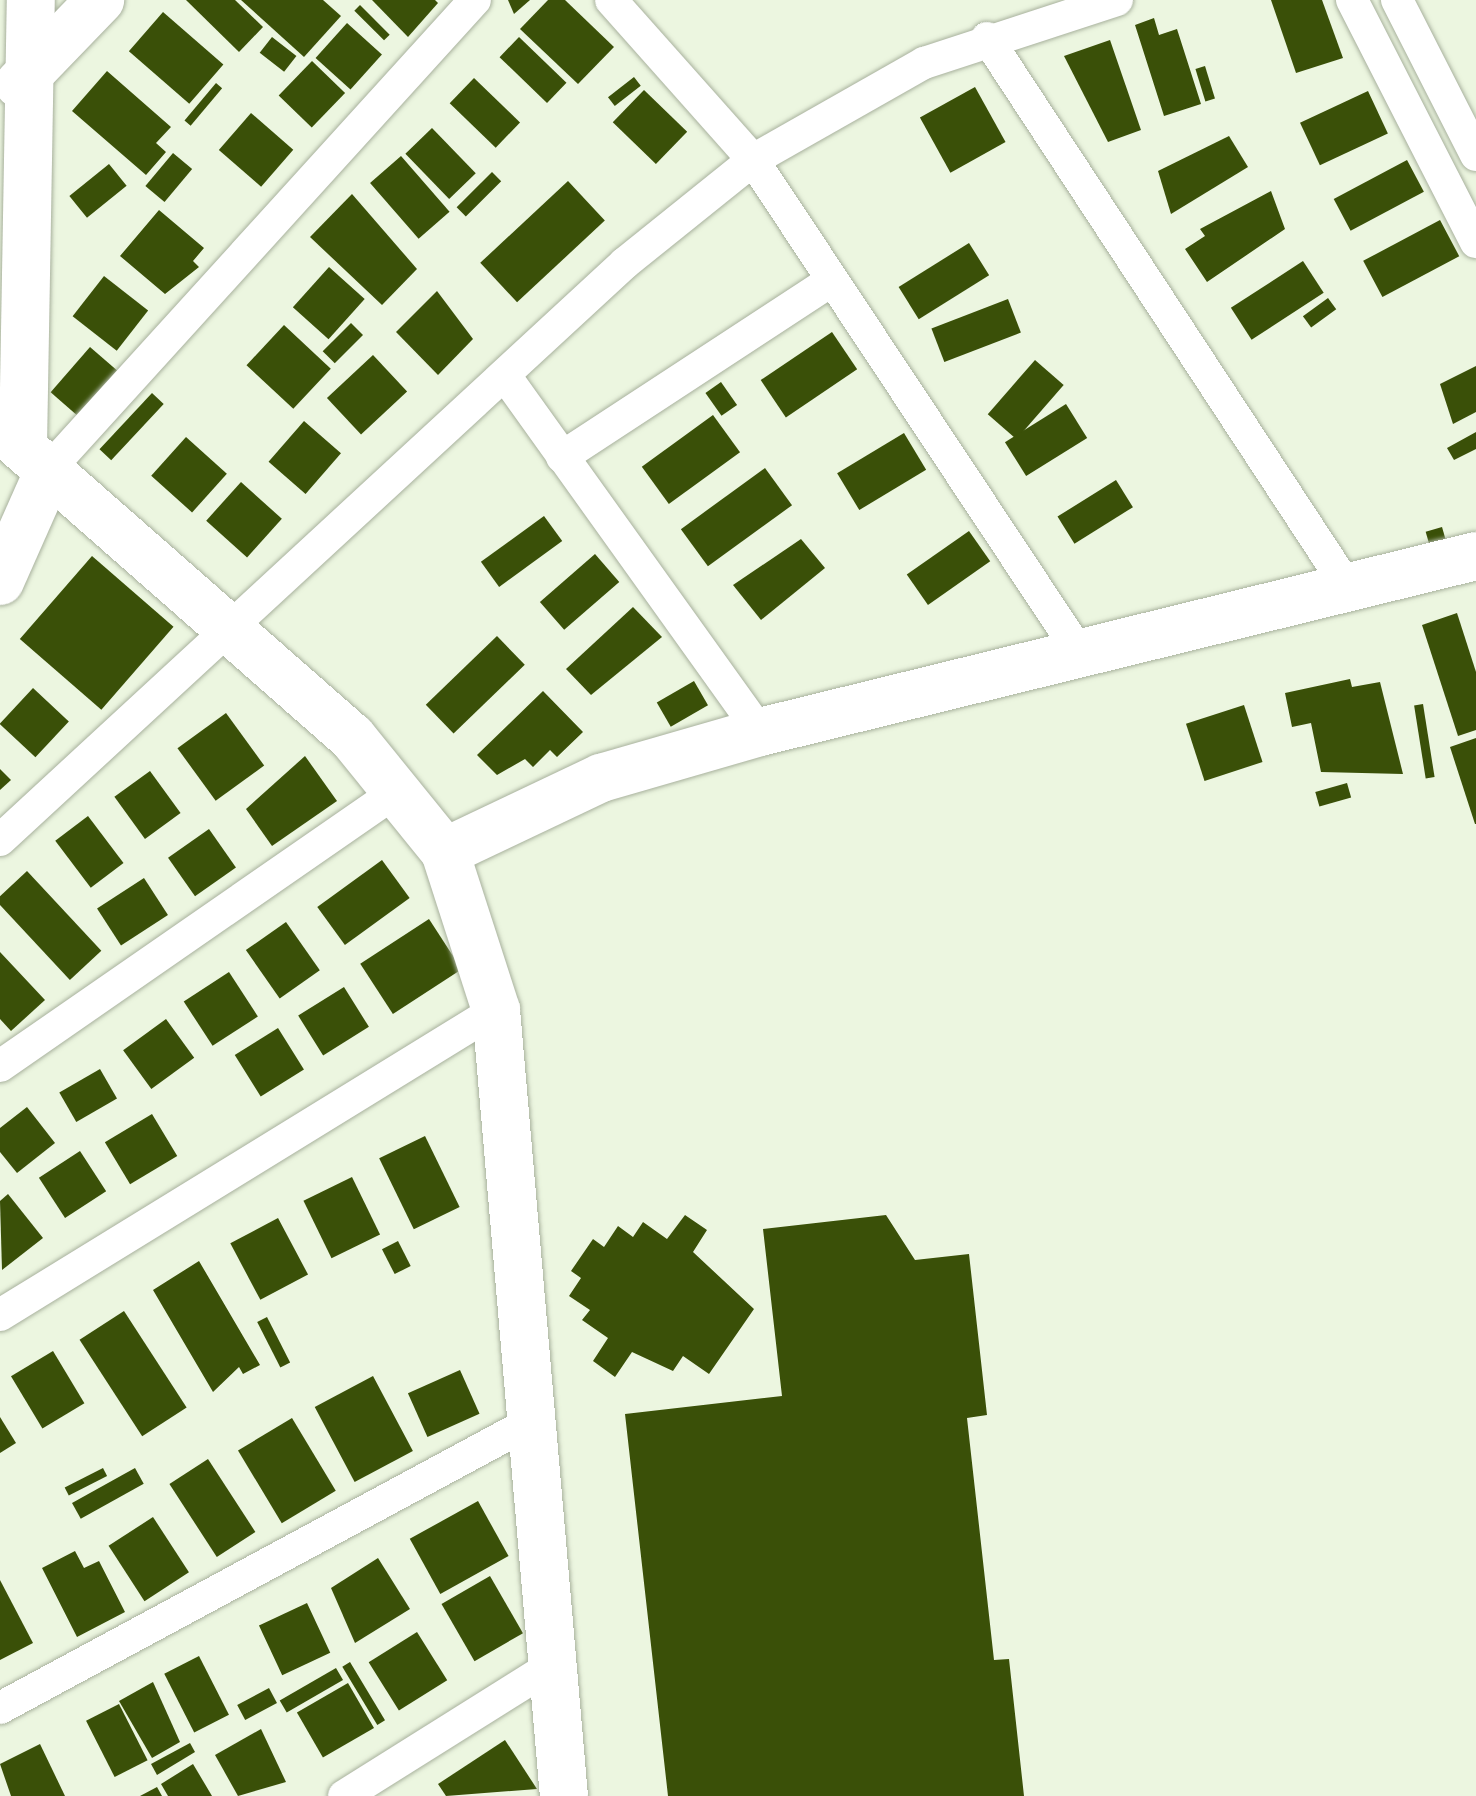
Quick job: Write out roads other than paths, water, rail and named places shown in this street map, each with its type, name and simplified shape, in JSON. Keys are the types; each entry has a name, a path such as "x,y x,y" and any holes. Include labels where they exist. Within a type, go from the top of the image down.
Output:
{"street":[{"path":"0,581 24,447 15,88 31,0"},
{"path":"15,88 100,0"},
{"path":"24,447 476,0"},
{"path":"611,0 754,160 1079,652"},
{"path":"0,840 236,629 506,377 754,160 858,95 986,38 1117,0"},
{"path":"1352,0 1476,242"},
{"path":"1397,0 1476,156"},
{"path":"986,38 1346,586"},
{"path":"562,458 831,281"},
{"path":"506,377 760,732"},
{"path":"24,447 236,629 396,792 445,852 496,1010 564,1796"},
{"path":"445,852 601,778 760,732 1476,556"},
{"path":"0,1066 396,792"},
{"path":"0,1315 496,1010"},
{"path":"0,1708 531,1422"},
{"path":"344,1796 553,1665"}]}
